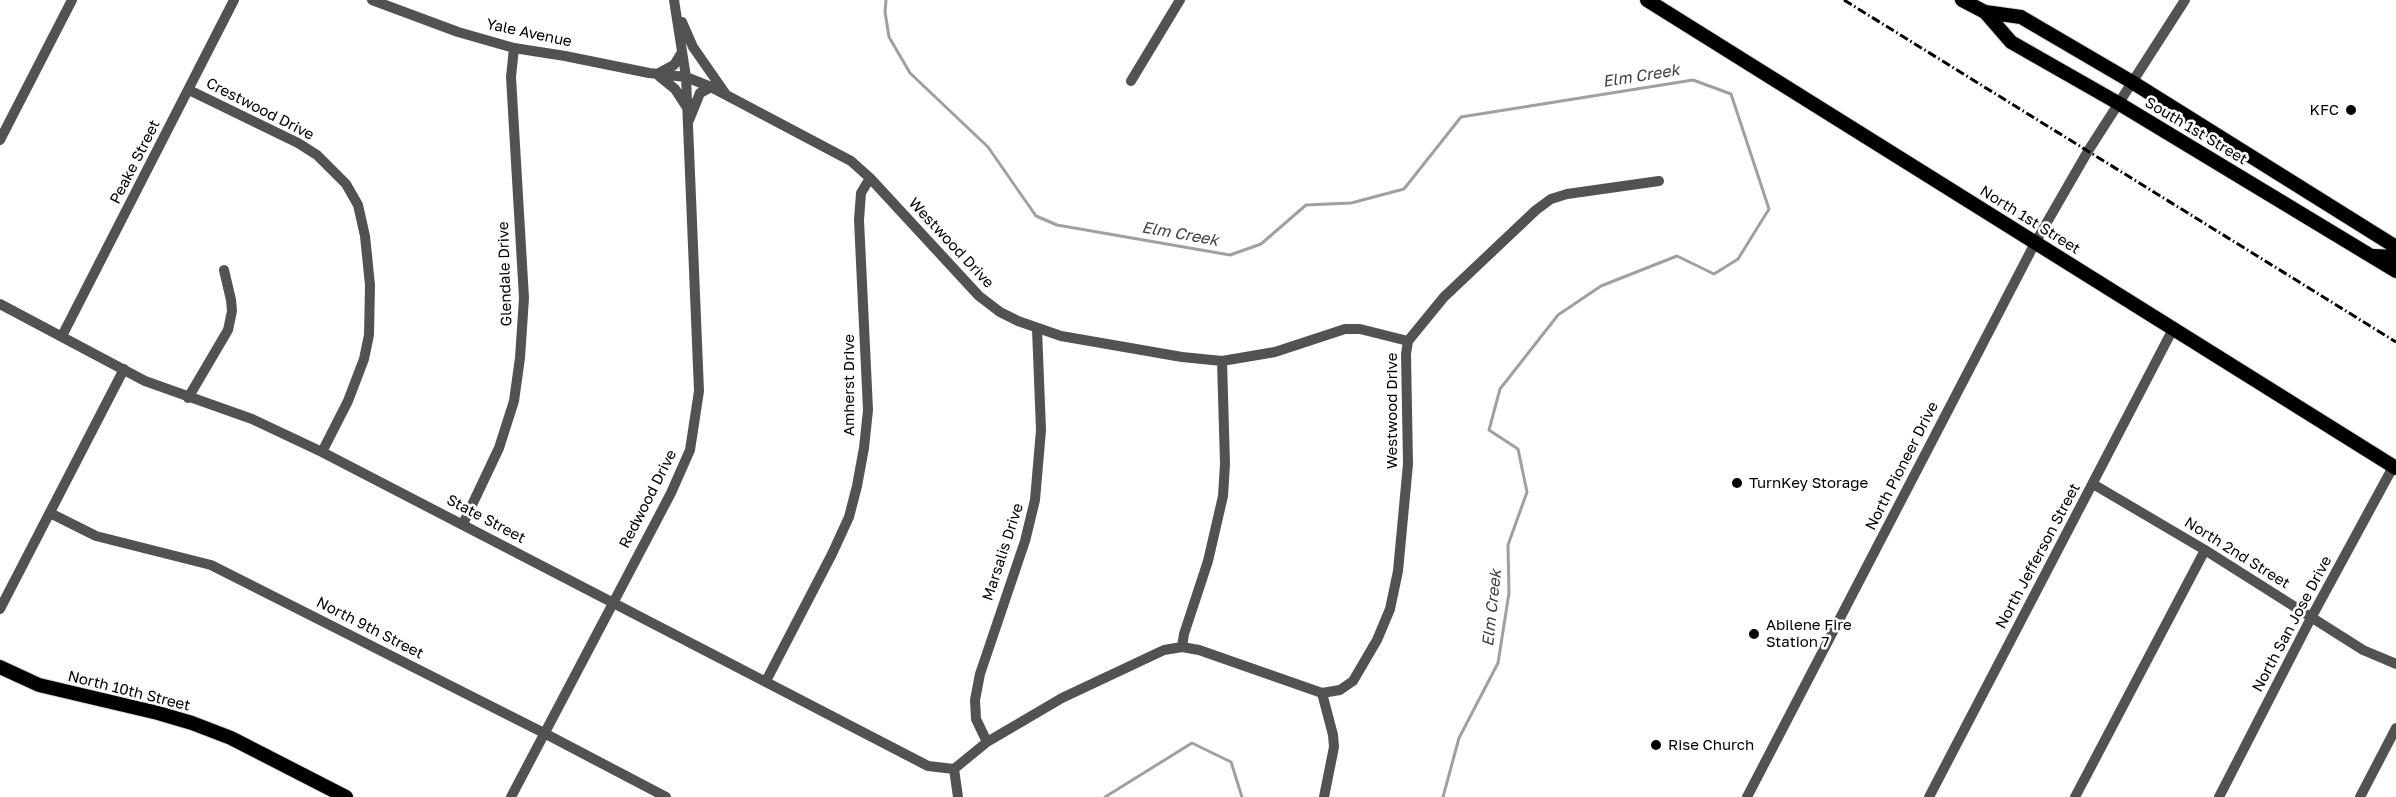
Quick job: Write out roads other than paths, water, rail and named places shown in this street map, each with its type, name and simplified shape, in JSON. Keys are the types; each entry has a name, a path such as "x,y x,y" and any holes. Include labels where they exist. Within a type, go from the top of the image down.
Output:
{"main road":[{"name":"North 1st Street","path":"1647,0 2395,467"},
{"name":"South 1st Street","path":"1962,0 1985,12 2021,17 2132,82 2396,247"},
{"name":"South 1st Street","path":"1985,12 2011,42 2396,270"},
{"path":"2372,231 2396,236"},
{"path":"2372,256 2396,256"},
{"name":"North 10th Street","path":"0,667 39,685 158,712 192,723 231,738 346,797"}],"street":[{"path":"0,140 72,0"},
{"name":"Peake Street","path":"62,336 234,0"},
{"name":"Yale Avenue","path":"372,0 458,32 514,48 656,74 686,77"},
{"path":"1131,81 1180,0"},
{"name":"North Pioneer Drive","path":"1747,797 2035,243 2088,151 2185,0"},
{"path":"674,4 686,77"},
{"path":"674,4 693,47 729,98"},
{"name":"Glendale Drive","path":"463,524 499,448 514,401 520,358 524,298 511,77 514,48"},
{"path":"682,52 674,64 656,74 675,89 686,106"},
{"name":"Westwood Drive","path":"686,77 711,87 851,161 870,178 979,296 1000,312 1036,329 1061,336 1129,348 1222,360 1275,352 1345,329 1360,329 1408,340 1406,354 1408,464 1406,502 1398,571 1390,609 1377,640 1353,681 1340,690 1322,693"},
{"name":"Redwood Drive","path":"512,797 671,493 690,450 699,391 686,77"},
{"path":"687,126 700,93 711,87"},
{"name":"Crestwood Drive","path":"189,90 298,143 317,155 346,184 358,205 365,236 370,285 369,335 364,358 348,401 322,452"},
{"name":"Amherst Drive","path":"766,681 832,554 849,517 857,486 868,410 859,220 861,193 870,178"},
{"path":"1408,340 1444,297 1536,210 1551,199 1567,194 1659,181"},
{"path":"188,398 228,330 232,311 224,270"},
{"name":"State Street","path":"0,304 146,381 188,398 252,419 322,452 928,766 954,769"},
{"name":"Marsalis Drive","path":"987,742 976,719 975,700 980,674 1025,541 1035,500 1041,430 1036,329"},
{"name":"North Jefferson Street","path":"1929,797 2174,329"},
{"path":"1182,647 1184,634 1208,561 1223,496 1225,464 1222,360"},
{"path":"0,609 124,369"},
{"name":"North San Jose Drive","path":"2219,797 2311,618 2395,467"},
{"name":"North 2nd Street","path":"2093,484 2205,550 2362,650 2396,664"},
{"name":"North 9th Street","path":"50,513 96,536 211,565 666,797"},
{"path":"2075,797 2205,550"},
{"path":"958,797 954,769 987,742 1062,698 1164,650 1182,647 1199,650 1322,693 1334,735 1334,747 1324,797"},
{"path":"2360,797 2396,728"}],"waterway":[{"name":"Elm Creek","path":"886,0 885,12 889,37 910,73 988,147 1036,216 1057,225 1230,255 1261,244 1306,205 1351,203 1404,189 1461,117 1693,80 1731,94 1769,209 1738,259 1714,274 1677,256 1601,286 1558,315 1500,389 1489,430 1518,449 1527,492 1508,545 1509,593 1498,663 1459,738 1443,797"},
{"name":"Elm Creek","path":"1105,797 1192,743 1231,762 1242,797"}],"railway":[{"path":"1844,0 2396,342"}],"place":[{"name":"KFC","path":"2351,110"},
{"name":"TurnKey Storage","path":"1737,483"},
{"name":"Abilene Fire Station 7","path":"1754,634"},
{"name":"Rise Church","path":"1656,745"}]}
